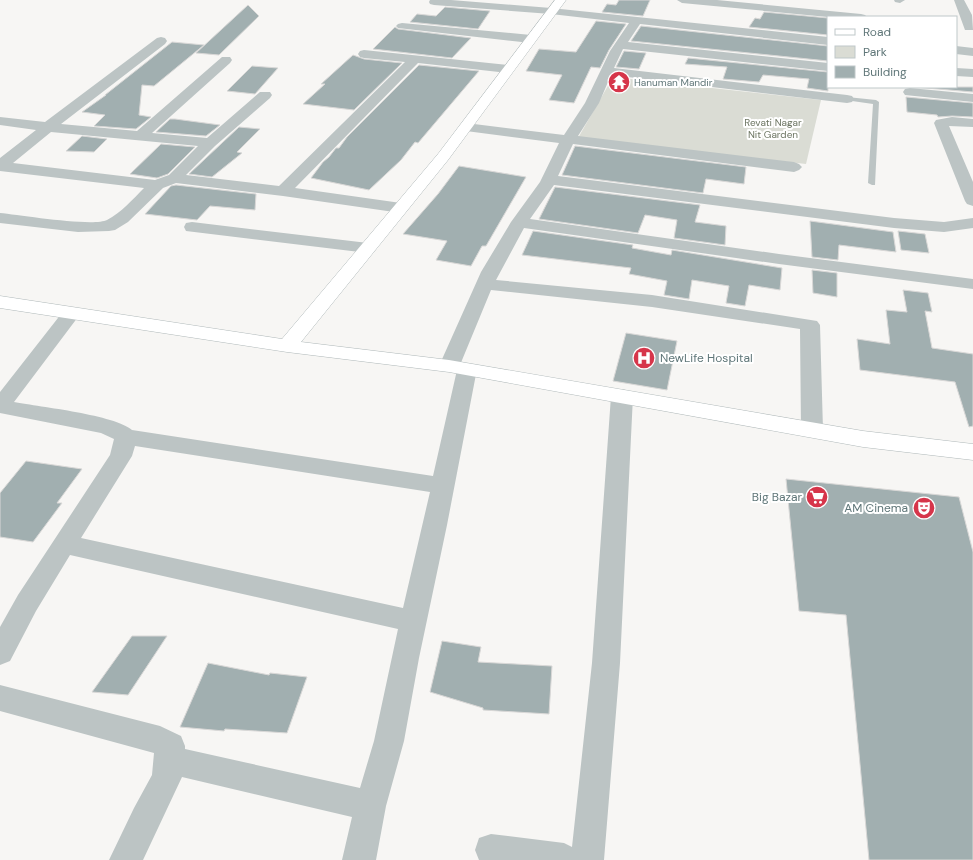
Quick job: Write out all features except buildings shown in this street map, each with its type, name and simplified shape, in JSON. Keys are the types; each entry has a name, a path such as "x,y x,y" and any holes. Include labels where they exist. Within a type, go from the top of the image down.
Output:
{"street":[{"path":"682,0 850,16"},
{"path":"434,2 556,6 636,20 827,41"},
{"path":"959,2 973,4"},
{"path":"957,27 971,29 959,2"},
{"path":"287,346 443,157 556,6"},
{"path":"359,860 370,806 389,741 443,486 458,368 485,284 519,222 549,180 568,140 592,103 620,45 636,20"},
{"path":"402,26 531,39"},
{"path":"0,166 48,126 161,41"},
{"path":"620,45 827,67"},
{"path":"957,50 973,52"},
{"path":"364,54 508,69"},
{"path":"140,136 226,60"},
{"path":"283,190 414,60"},
{"path":"608,71 847,99"},
{"path":"957,72 973,74"},
{"path":"910,92 973,98"},
{"path":"0,218 78,227 109,226 122,218 157,185 174,178 210,143 265,95"},
{"path":"0,121 210,143"},
{"path":"973,123 941,123 973,201"},
{"path":"466,127 794,167"},
{"path":"0,166 157,185"},
{"path":"174,178 283,190 401,208"},
{"path":"549,180 915,225 935,227 973,223"},
{"path":"519,222 779,259 973,284"},
{"path":"192,227 368,248"},
{"path":"485,284 652,301 810,325 812,430"},
{"path":"0,302 287,346 458,368 863,439 973,452"},
{"path":"72,313 0,406 104,426 119,431 126,437 443,486"},
{"path":"587,860 606,663 622,396"},
{"path":"0,653 27,603 121,456 126,437"},
{"path":"64,544 414,621"},
{"path":"0,698 160,740 170,746 167,777 126,860"},
{"path":"169,760 370,806"},
{"path":"491,850 564,860"}],"lane":[{"path":"847,99 876,102 872,183"}],"green space":[{"name":"Revati Nagar Nit Garden","path":"613,77 821,100 806,164 578,138"}],"place":[{"name":"Hanuman Mandir","path":"619,82"},
{"name":"NewLife Hospital","path":"644,358"},
{"name":"Big Bazar","path":"817,497"},
{"name":"AM Cinema","path":"924,508"}]}
